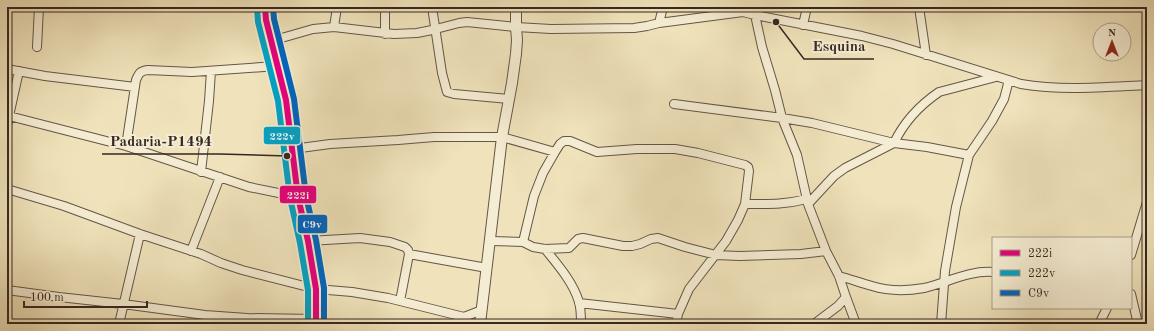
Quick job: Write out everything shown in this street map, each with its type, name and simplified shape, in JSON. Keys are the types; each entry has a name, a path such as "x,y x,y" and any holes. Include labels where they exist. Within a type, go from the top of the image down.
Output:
{"street":[{"path":"37,47 39,7"},
{"path":"7,290 205,315 316,322 316,289 308,241 298,197 286,100 264,7"},
{"path":"334,27 337,7"},
{"path":"385,7 385,34"},
{"path":"432,7 442,74 447,92 454,94 509,99"},
{"path":"480,324 502,137 518,40 516,27 516,7"},
{"path":"659,23 663,7"},
{"path":"803,25 807,7"},
{"path":"919,7 926,55"},
{"path":"271,40 313,29 334,27 394,34 417,32 467,22 516,27 565,29 634,28 743,9 755,15 862,36 893,44 1021,84 1037,87 1082,88 1147,85"},
{"path":"755,15 762,47 782,118 797,155 807,201 826,251 839,276 856,324"},
{"path":"126,146 135,87 138,73 142,70 192,72 277,66"},
{"path":"7,69 45,76 135,87"},
{"path":"7,125 19,71"},
{"path":"201,172 211,71"},
{"path":"745,204 774,205 807,201 845,168 894,143 912,116 939,92 997,76"},
{"path":"941,324 945,271 956,207 969,156 992,121 1004,99 1010,80"},
{"path":"674,104 812,123 894,143 934,148 969,156"},
{"path":"9,116 126,146 249,188 298,197"},
{"path":"293,149 330,144 434,137 502,137 555,152"},
{"path":"523,242 534,196 543,173 560,144 564,141 570,141 597,152 637,148 675,149 745,165 750,171 745,204 726,241 689,289 678,314 676,324"},
{"path":"191,251 220,177"},
{"path":"7,189 64,206 242,270 316,289 352,292 400,301 464,317 482,310"},
{"path":"1132,252 1147,202"},
{"path":"119,324 140,234"},
{"path":"308,241 360,238 390,242 405,246 409,254 400,301"},
{"path":"490,241 523,242 533,247 545,249 569,248 578,238 623,246 632,246 658,238 716,255 758,256 826,251"},
{"path":"545,249 564,273 579,303 581,324"},
{"path":"409,254 487,268"},
{"path":"839,276 873,287 914,289 943,283 971,274 992,272"},
{"path":"814,324 838,306 846,297"},
{"path":"1132,298 1138,324"},
{"path":"579,303 678,314"},
{"path":"1100,324 1107,309"}],"transit line":[{"name":"222i","path":"265,7 266,20 286,100 298,197 308,241 316,289 316,324"},
{"name":"C9v","path":"273,7 274,19 294,99 306,196 316,240 324,288 324,324"},
{"name":"222v","path":"257,8 258,22 278,101 290,198 308,290 308,324"}],"place":[{"name":"Esquina","path":"776,22"},
{"name":"Padaria-P1494","path":"287,156"}]}
